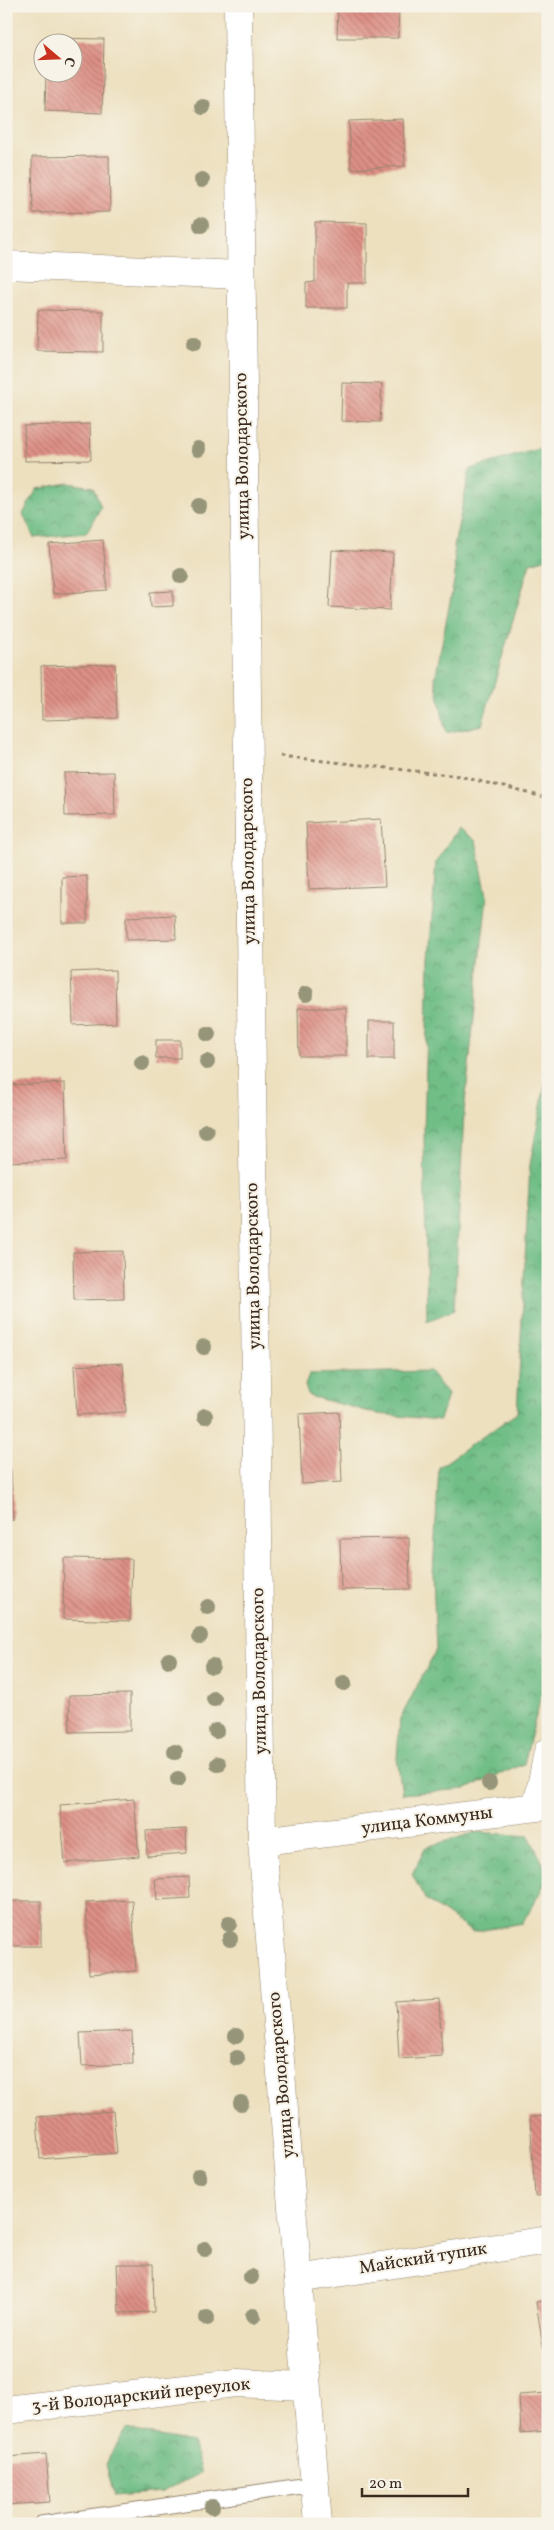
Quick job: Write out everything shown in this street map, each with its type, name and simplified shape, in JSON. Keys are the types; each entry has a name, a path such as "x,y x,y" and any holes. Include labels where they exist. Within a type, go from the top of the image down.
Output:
{"main road":[{"name":"улица Володарского","path":"238,6 262,1841 318,2524"},
{"path":"6,265 241,275"},
{"name":"улица Коммуны","path":"262,1841 537,1807 548,1752"},
{"name":"Майский тупик","path":"298,2279 548,2240"},
{"name":"3-й Володарский переулок","path":"6,2410 236,2383 306,2386"}],"lane":[{"path":"41,2524 315,2484"}],"path":[{"path":"271,755 459,776 548,798"}],"green space":[{"path":"548,446 548,558 530,563 482,725 446,733 435,679 455,576 454,546 470,469"},
{"path":"68,483 93,487 101,507 86,533 34,538 23,514 37,489"},
{"path":"458,828 476,841 487,896 464,1112 454,1310 427,1321 424,1133 429,960 436,862"},
{"path":"548,1069 548,1668 524,1764 466,1789 402,1794 397,1758 400,1719 436,1650 433,1573 439,1467 517,1413 530,1165"},
{"path":"430,1371 448,1395 440,1420 378,1414 309,1396 305,1386 309,1374"},
{"path":"477,1832 529,1836 548,1873 548,1878 523,1923 472,1932 425,1899 412,1874 426,1847"},
{"path":"126,2429 192,2443 202,2472 162,2492 114,2496 106,2464"}],"building":[{"path":"338,6 399,6 398,38 337,38"},
{"path":"82,39 104,39 102,113 45,111 46,82 82,82"},
{"path":"403,119 405,166 351,169 349,121"},
{"path":"109,156 110,212 33,213 32,157"},
{"path":"315,222 367,223 367,283 347,283 347,308 306,308 306,283 315,282"},
{"path":"38,310 103,311 103,352 37,351"},
{"path":"342,383 382,384 380,422 341,421"},
{"path":"90,424 91,460 25,461 24,426"},
{"path":"103,540 107,590 53,594 49,544"},
{"path":"332,550 393,553 390,610 329,607"},
{"path":"173,591 173,606 151,607 150,592"},
{"path":"115,664 117,718 42,720 41,666"},
{"path":"114,772 115,815 65,816 64,773"},
{"path":"381,819 385,886 309,889 306,823"},
{"path":"87,876 87,923 62,923 62,877"},
{"path":"175,915 176,939 126,940 126,917"},
{"path":"115,970 116,1023 73,1025 71,972"},
{"path":"298,1008 346,1008 346,1056 299,1056"},
{"path":"369,1021 394,1021 394,1059 369,1059"},
{"path":"156,1040 180,1040 180,1058 156,1058"},
{"path":"65,1083 67,1160 6,1162 6,1085"},
{"path":"123,1251 124,1299 74,1300 73,1252"},
{"path":"123,1363 126,1412 77,1415 74,1366"},
{"path":"339,1412 342,1482 302,1484 299,1414"},
{"path":"6,1469 11,1469 13,1519 6,1520"},
{"path":"409,1538 410,1589 341,1590 340,1539"},
{"path":"64,1558 132,1559 130,1621 63,1619"},
{"path":"130,1694 130,1731 70,1732 69,1695"},
{"path":"134,1799 139,1856 65,1863 60,1805"},
{"path":"186,1829 187,1853 147,1856 146,1831"},
{"path":"189,1877 190,1898 157,1900 155,1879"},
{"path":"132,1900 136,1971 89,1974 86,1902"},
{"path":"6,1901 41,1901 41,1946 6,1946"},
{"path":"439,1999 442,2056 399,2059 396,2002"},
{"path":"132,2031 133,2064 82,2066 80,2033"},
{"path":"113,2111 117,2153 40,2159 37,2117"},
{"path":"548,2116 548,2195 535,2196 530,2117"},
{"path":"117,2264 153,2264 154,2312 119,2313"},
{"path":"548,2300 548,2346 543,2347 536,2302"},
{"path":"548,2393 548,2431 521,2433 519,2395"},
{"path":"46,2454 50,2502 6,2505 6,2457"}]}
